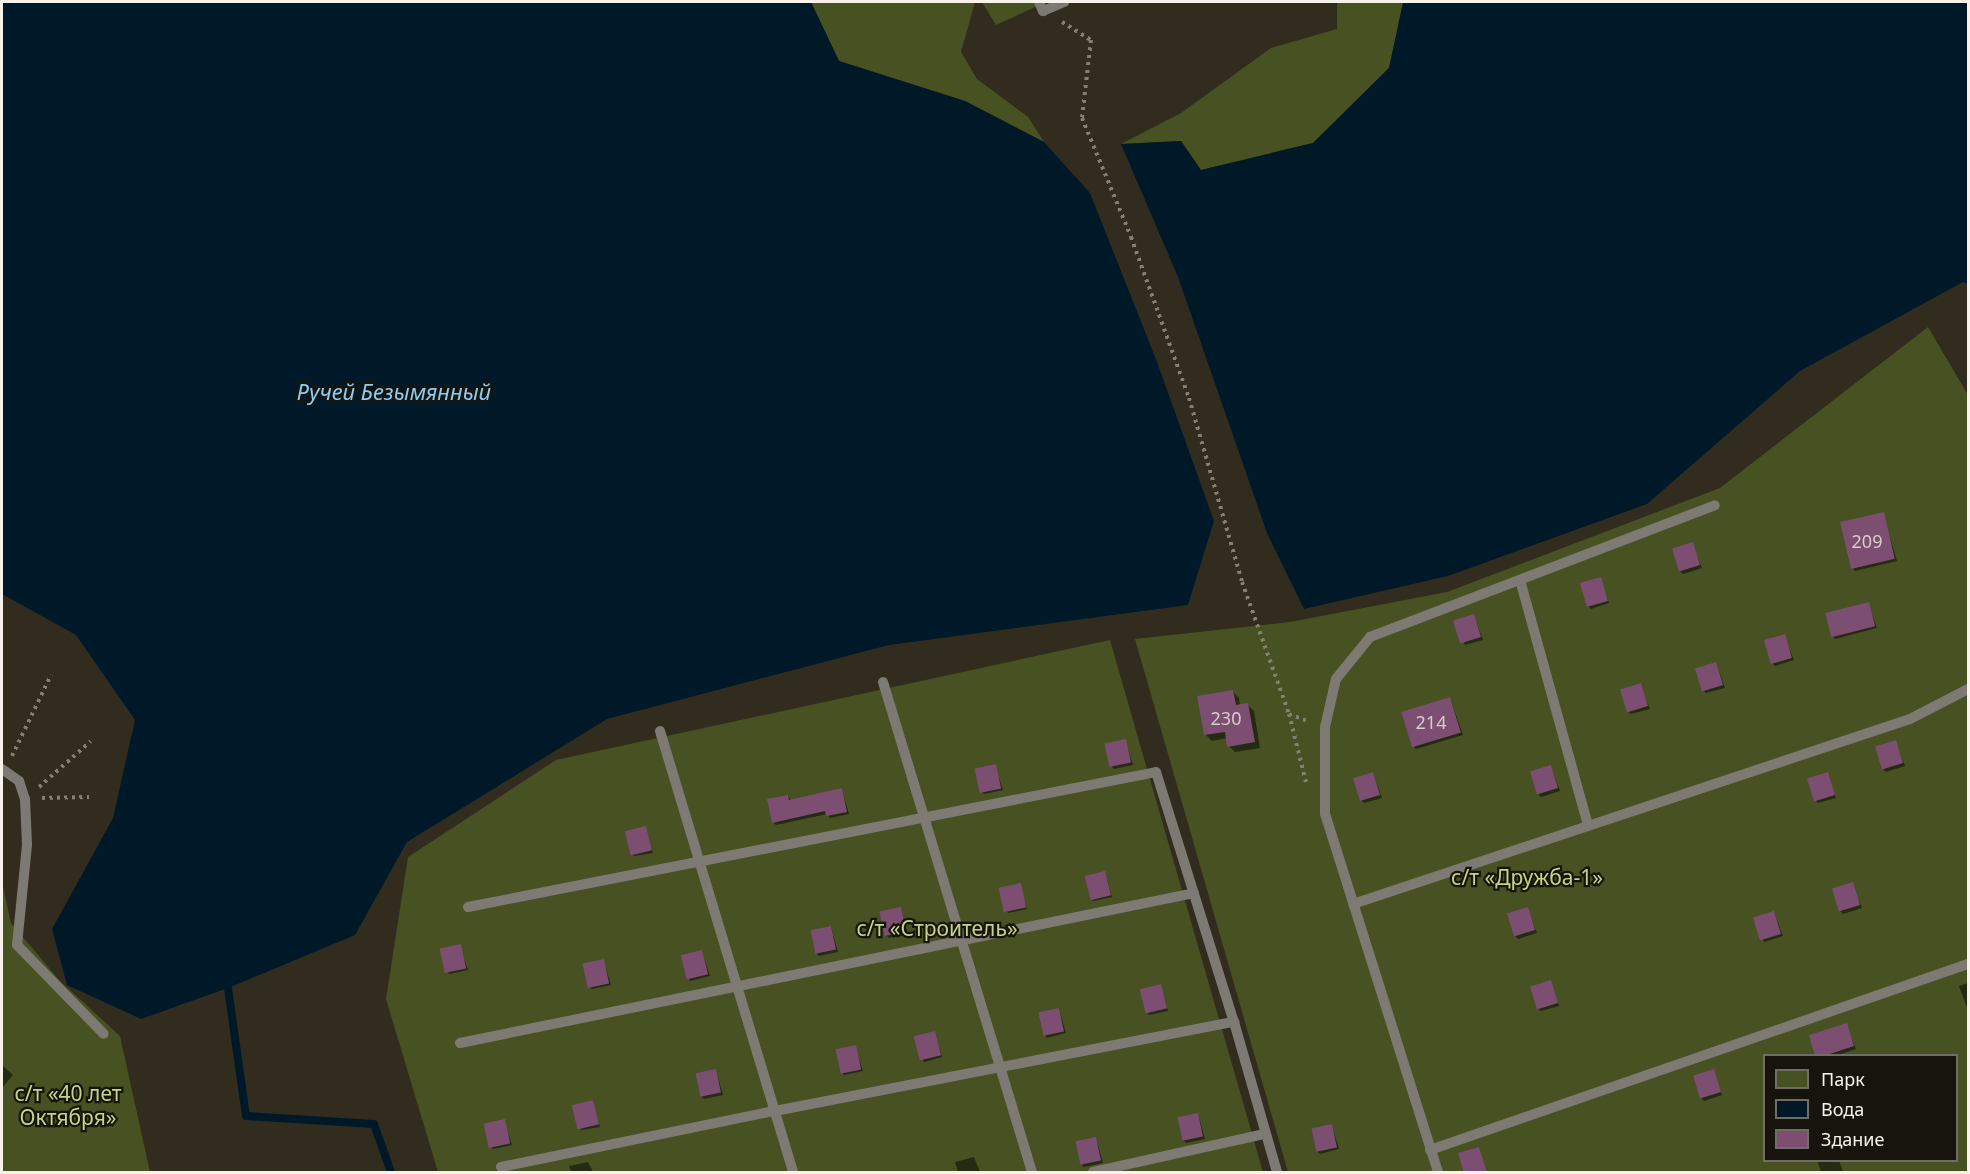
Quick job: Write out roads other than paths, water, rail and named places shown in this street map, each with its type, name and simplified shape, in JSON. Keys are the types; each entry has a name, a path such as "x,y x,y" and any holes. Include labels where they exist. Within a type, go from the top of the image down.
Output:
{"lane":[{"path":"1041,6 1064,2"},
{"path":"1438,1173 1325,813 1325,727 1335,679 1370,637 1715,505"},
{"path":"1520,580 1588,826"},
{"path":"883,682 1032,1173"},
{"path":"1353,904 1910,719 1968,689"},
{"path":"660,731 793,1173"},
{"path":"3,770 19,781 25,799 27,846 17,945 104,1034"},
{"path":"468,907 1156,772 1234,1022 1276,1173"},
{"path":"460,1043 1194,893"},
{"path":"1431,1150 1968,964"},
{"path":"501,1167 1234,1022"},
{"path":"1093,1173 1265,1134"}],"water":[{"name":"Ручей Безымянный","path":"2,2 811,2 839,61 965,101 1044,142 1090,193 1157,362 1214,521 1188,605 889,645 607,719 407,842 355,935 228,988 141,1019 67,985 52,929 113,818 135,720 76,635 2,594"},
{"path":"1403,2 1968,2 1968,284 1963,282 1800,371 1647,504 1448,576 1304,609 1267,533 1178,277 1121,144 1181,141 1201,170 1313,143 1389,68"}],"waterway":[{"path":"228,988 246,1116 374,1124 391,1172"}],"park label":[{"name":"с/т «Дружба-1»","path":"1527,877"},
{"name":"с/т «Строитель»","path":"937,928"},
{"name":"с/т «40 лет Октября»","path":"68,1105"}]}
